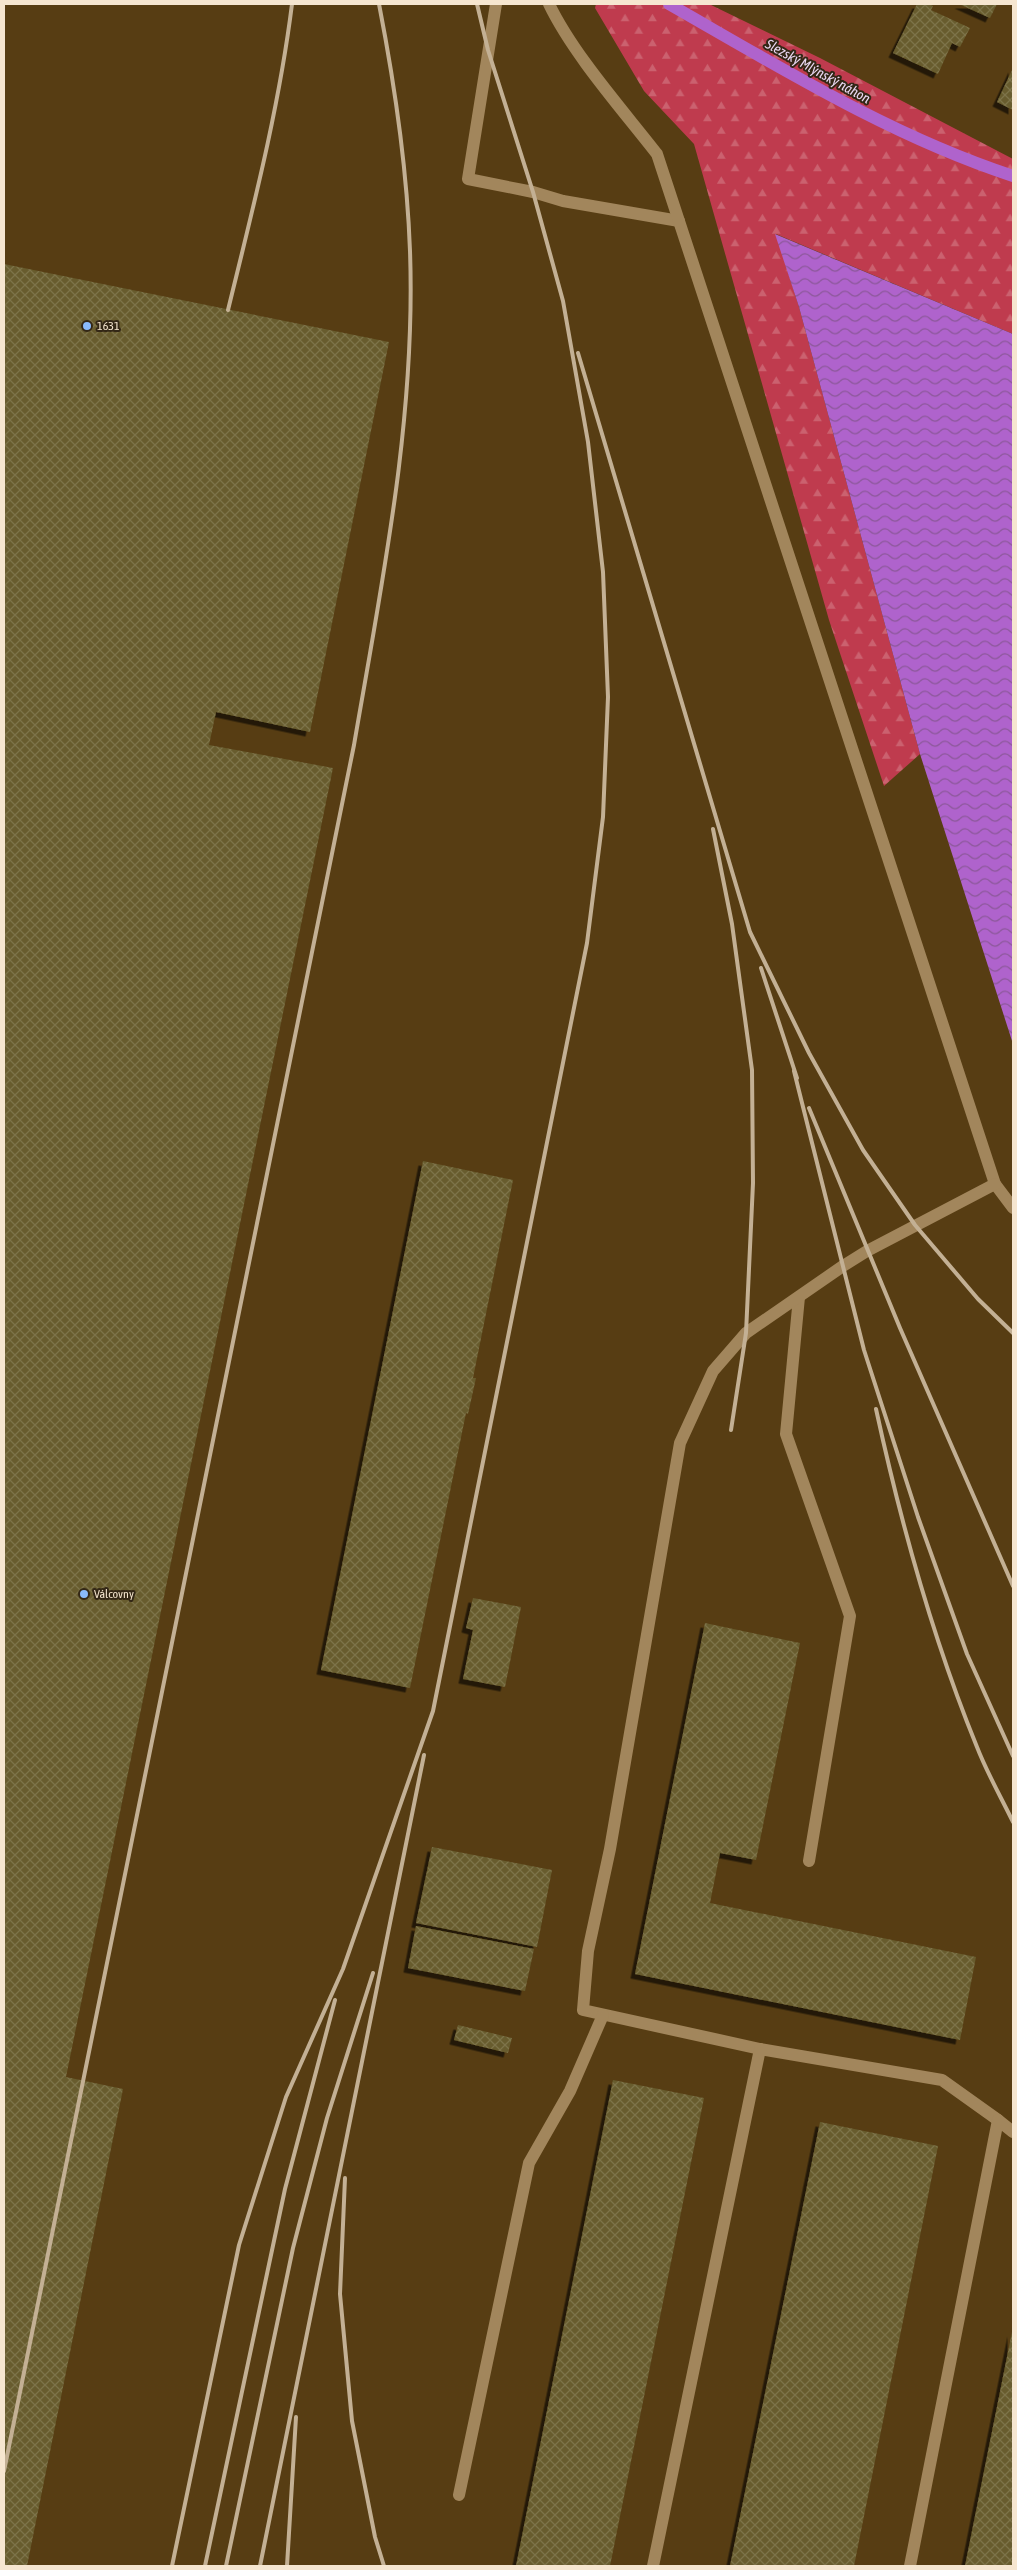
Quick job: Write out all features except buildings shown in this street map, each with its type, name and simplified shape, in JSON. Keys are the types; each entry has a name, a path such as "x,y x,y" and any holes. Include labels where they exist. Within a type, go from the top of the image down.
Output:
{"lane":[{"path":"496,4 468,179 533,192 564,201 679,221"},
{"path":"549,4 557,19 608,92 656,154 995,1184 1013,1208"},
{"path":"995,1184 867,1250 746,1333 713,1372 680,1442 610,1850 588,1951 583,2010 760,2048 942,2080 1013,2132"},
{"path":"799,1296 786,1434 850,1616 809,1861"},
{"path":"460,2495 530,2163 570,2091 602,2015"},
{"path":"653,2566 760,2048"},
{"path":"910,2566 998,2120"}],"green space":[{"path":"596,4 709,4 820,58 1013,159 1013,334 776,234 799,307 920,754 884,786 829,620 694,144 644,91 595,8"}],"water":[{"path":"775,234 1013,334 1013,1044 920,754 799,307"}],"waterway":[{"name":"Slezský Mlýnský náhon","path":"669,4 795,76 880,121 968,160 1013,176"}],"railway":[{"path":"228,310 273,120 292,4"},
{"path":"4,2471 354,745 386,561 395,499 408,375 410,251 406,188 399,127 379,4"},
{"path":"172,2566 239,2245 286,2097 343,1969 433,1711 587,943 603,817 608,697 603,572 588,442 563,301 533,192 488,50 477,4"},
{"path":"578,353 750,932 809,1053 863,1150 915,1225 978,1299 1013,1333"},
{"path":"713,829 732,924 752,1070 753,1183 746,1333 731,1430"},
{"path":"761,968 797,1078"},
{"path":"794,1071 864,1350 918,1517 967,1654 1013,1756"},
{"path":"809,1108 900,1328 1013,1586"},
{"path":"876,1409 907,1537 932,1622 981,1757 1013,1822"},
{"path":"260,2566 424,1755"},
{"path":"226,2566 293,2248 327,2118 373,1973"},
{"path":"205,2566 285,2189 335,2000"},
{"path":"345,2178 340,2294 352,2421 375,2537 384,2566"},
{"path":"287,2566 296,2417"}],"place":[{"name":"1631","path":"87,326"},
{"name":"Válcovny","path":"84,1594"}]}
